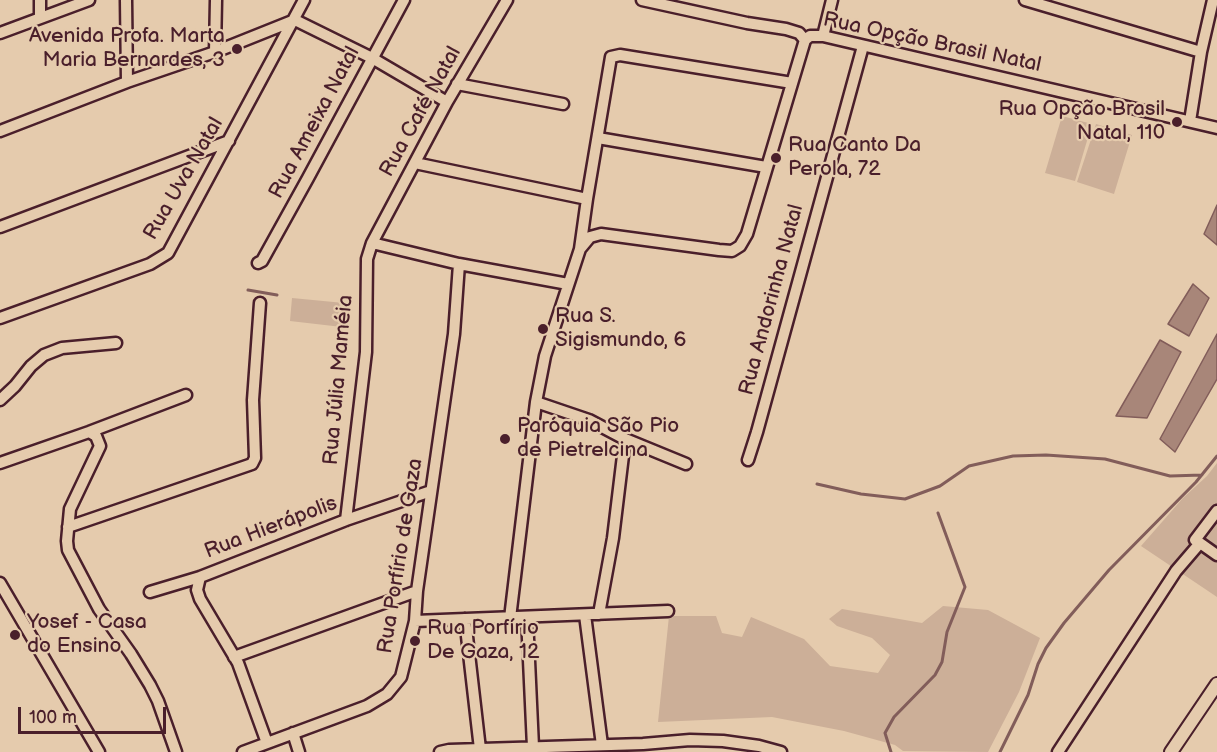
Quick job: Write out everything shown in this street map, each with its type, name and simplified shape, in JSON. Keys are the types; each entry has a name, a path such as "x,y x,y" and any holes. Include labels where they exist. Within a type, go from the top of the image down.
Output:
{"main road":[{"path":"1171,752 1217,684"}],"street":[{"path":"40,0 40,18"},
{"path":"0,33 89,0"},
{"path":"126,0 127,82"},
{"path":"216,0 216,52"},
{"name":"Rua Uva Natal","path":"0,318 150,264 168,253 304,0"},
{"name":"Rua Ameixa Natal","path":"258,263 262,261 404,0"},
{"name":"Rua Café Natal","path":"372,243 457,84 507,0"},
{"name":"Rua Opção Brasil Natal","path":"642,0 747,23 786,29 799,33 805,40 810,36 823,36 1217,128"},
{"path":"823,36 832,0"},
{"path":"1025,0 1201,52"},
{"path":"1190,121 1201,52 1213,0"},
{"path":"0,131 127,82 216,52 295,20 372,58 447,102"},
{"path":"580,249 590,237 601,234 732,251 740,246 747,234 805,40"},
{"name":"Rua Andorinha Natal","path":"748,460 863,46"},
{"path":"510,618 536,402 545,356 580,249 610,59 620,55 792,83"},
{"path":"457,84 563,104"},
{"path":"598,138 766,167"},
{"path":"0,227 229,141"},
{"path":"415,163 587,199"},
{"path":"372,243 459,264 568,284"},
{"name":"Rua Júlia Maméia","path":"346,520 366,352 367,265 372,243"},
{"name":"Rua Porfírio de Gaza","path":"243,752 368,706 387,694 401,677 415,621 417,591 454,334 459,264"},
{"path":"68,527 252,464 255,458 253,400 260,303"},
{"path":"0,400 44,355 62,348 116,343"},
{"path":"0,463 186,395"},
{"path":"536,402 589,420 626,439 686,464"},
{"path":"89,432 96,436 100,446 74,498 67,541 70,555 99,609 150,685 176,752"},
{"path":"600,614 626,439"},
{"name":"Rua Hierápolis","path":"150,592 200,577 346,520 431,491"},
{"path":"406,501 420,506 428,518"},
{"path":"1217,511 1196,540 1217,555"},
{"path":"1058,752 1176,571 1200,543"},
{"path":"200,577 197,590 200,599 234,657 267,743"},
{"path":"0,583 97,749"},
{"path":"234,657 417,591"},
{"path":"415,621 668,611"},
{"path":"585,615 602,745"},
{"path":"527,617 533,747"},
{"path":"465,619 480,749"},
{"path":"293,733 299,752"},
{"path":"440,752 602,745 672,747 723,741 781,752"}],"shaded area":[{"path":"1062,116 1092,124 1075,181 1045,173"},
{"path":"1096,124 1132,135 1114,194 1077,182"},
{"path":"1217,205 1217,245 1204,234"},
{"path":"1193,284 1209,298 1189,336 1168,324"},
{"path":"292,298 344,303 342,327 290,321"},
{"path":"1217,334 1217,379 1175,452 1160,439"},
{"path":"1160,340 1181,352 1147,418 1116,416"},
{"path":"1217,463 1217,597 1141,546"},
{"path":"943,606 988,610 1040,638 1019,692 988,752 903,751 895,745 844,731 772,717 658,722 669,616 716,616 722,633 742,637 751,617 804,639 830,666 878,673 890,655 872,638 837,626 829,619 842,609 922,623"}],"waterway":[{"path":"248,290 277,295"},
{"path":"817,484 861,494 905,499 940,486 969,466 1013,456 1046,455 1105,459 1170,476 1202,475"},
{"path":"1000,752 1028,695 1038,664 1046,648 1064,623 1109,570 1196,482 1217,456"},
{"path":"891,752 885,733 894,717 935,675 942,662 947,632 965,587 938,513"}],"place":[{"name":"Avenida Profa. Marta Maria Bernardes, 3","path":"237,49"},
{"name":"Rua Opção Brasil Natal, 110","path":"1177,122"},
{"name":"Rua Canto Da Perola, 72","path":"776,158"},
{"name":"Rua S. Sigismundo, 6","path":"543,329"},
{"name":"Paróquia São Pio de Pietrelcina","path":"505,439"},
{"name":"Yosef - Casa do Ensino","path":"15,635"},
{"name":"Rua Porfírio De Gaza, 12","path":"415,641"}]}
